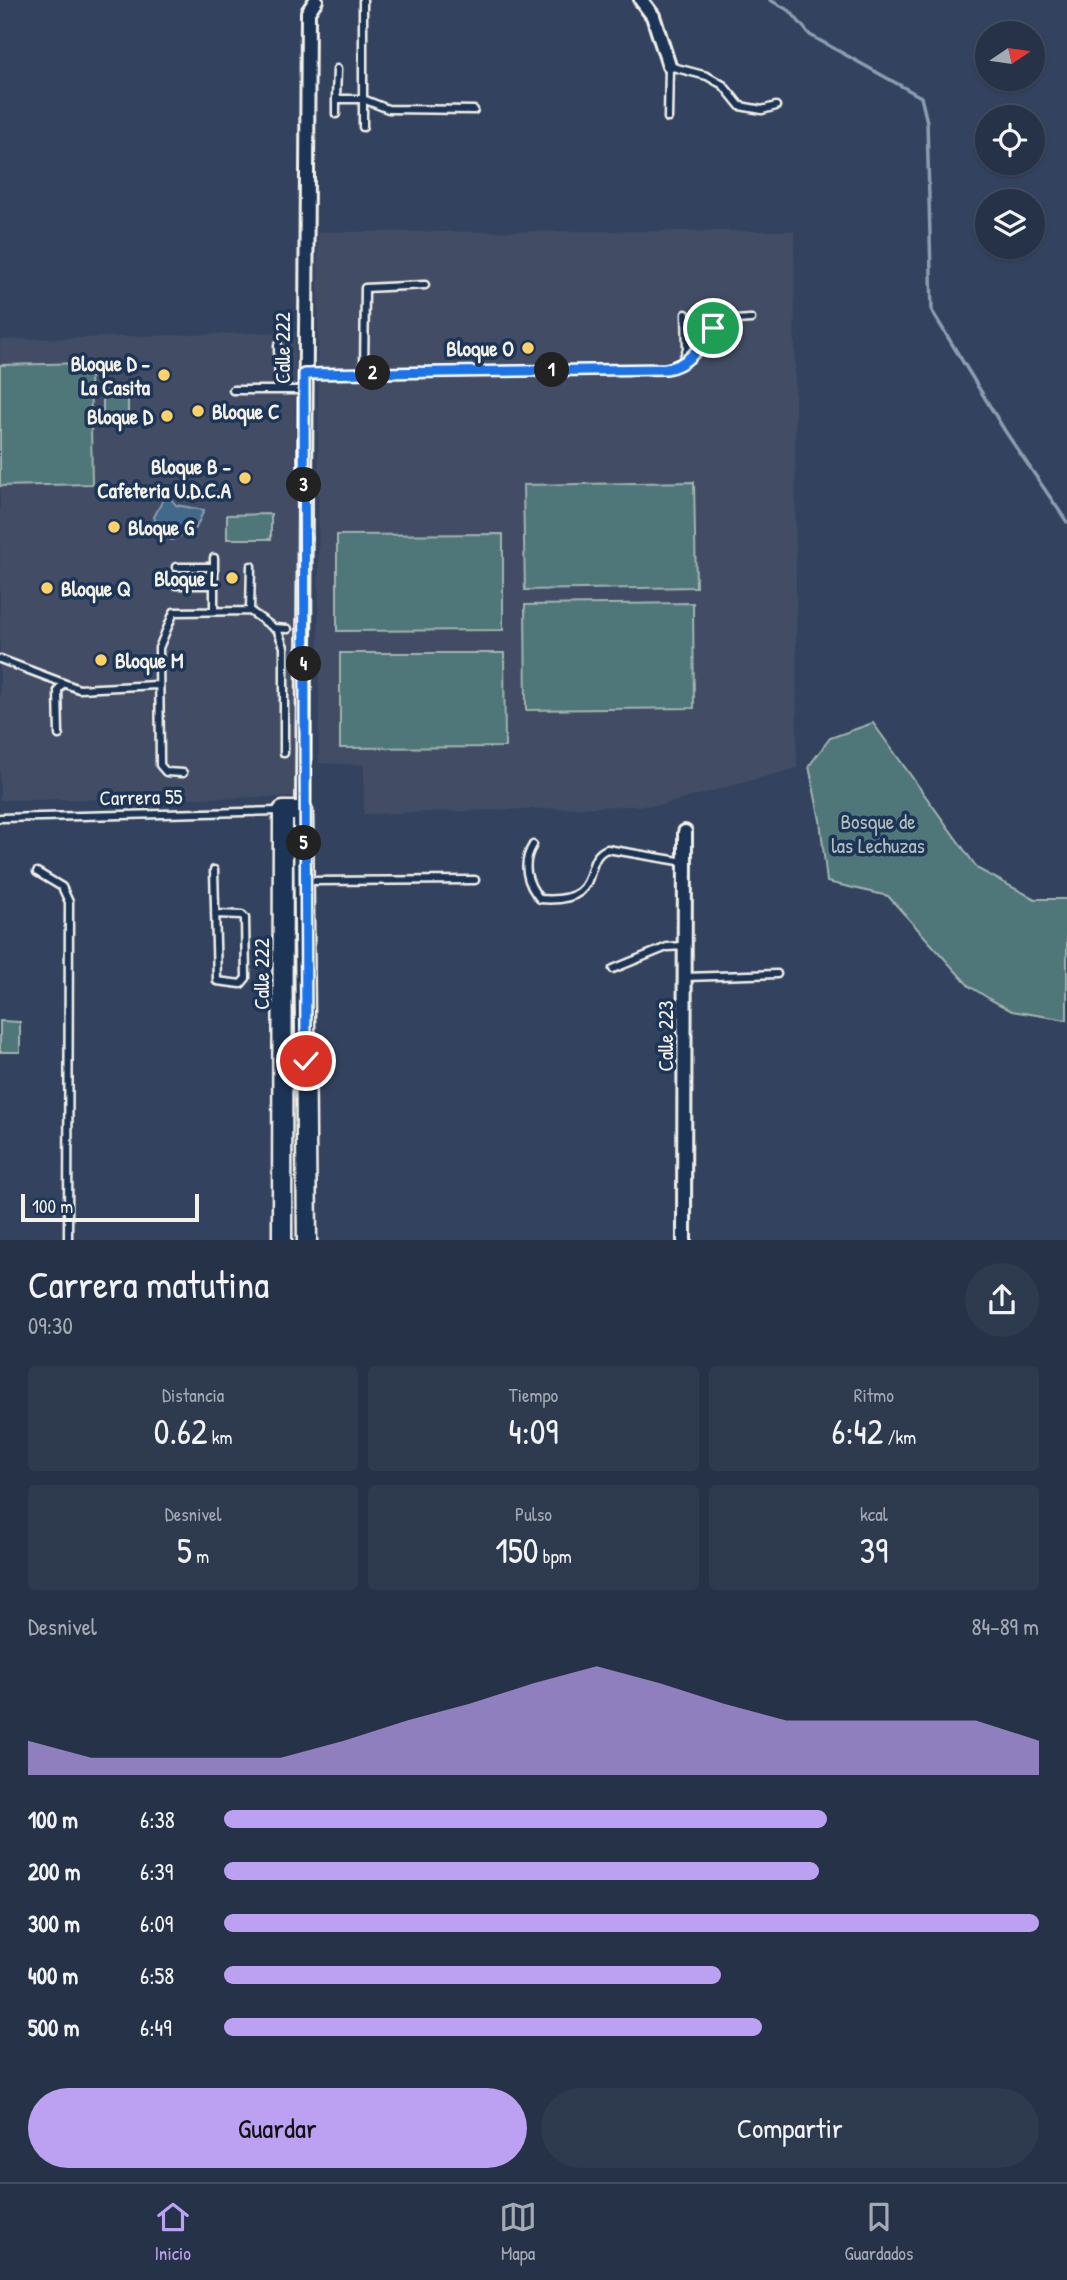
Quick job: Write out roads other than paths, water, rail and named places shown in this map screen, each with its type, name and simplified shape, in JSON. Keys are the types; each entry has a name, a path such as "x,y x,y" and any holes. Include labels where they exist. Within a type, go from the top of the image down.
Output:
{"street":[{"name":"Calle 222","path":"307,1240 305,881 296,629 304,390 308,12 316,0"},
{"path":"641,0 653,16 669,66"},
{"name":"Calle 222","path":"282,1240 283,811"},
{"path":"283,811 303,811"},
{"name":"Calle 223","path":"684,1240 685,832"}],"lane":[{"path":"363,0 363,127"},
{"path":"668,118 669,66 707,76 723,85 740,106 762,110 776,106"},
{"path":"336,114 337,69"},
{"path":"336,99 363,100 388,109 474,110"},
{"path":"363,373 365,288 425,285"},
{"path":"678,366 686,353 686,314"},
{"path":"304,374 666,369 678,366 690,358 716,324 751,319"},
{"path":"278,345 279,390"},
{"path":"233,390 304,390"},
{"path":"214,558 214,610"},
{"path":"250,611 251,566"},
{"path":"176,567 214,567"},
{"path":"176,585 214,585"},
{"path":"183,773 166,772 160,765 157,685 160,642 174,612 250,611 277,629 296,629"},
{"path":"277,629 284,647 284,753"},
{"path":"0,659 63,683 99,690 157,685"},
{"path":"59,735 58,690 63,683"},
{"name":"Carrera 55","path":"0,818 283,811"},
{"path":"533,845 526,866 529,887 540,899 560,901 573,897 585,887 597,855 607,849 685,862"},
{"path":"214,870 215,914 217,981 241,984 246,978 246,918 242,915 215,914"},
{"path":"37,872 62,887 69,902 68,1240"},
{"path":"305,881 475,880"},
{"path":"613,969 667,947 685,946"},
{"path":"685,977 776,974"}],"waterway":[{"path":"770,0 790,11 810,35 921,97 927,122 932,311 1005,431 1067,522"}],"place":[{"name":"Bloque O","path":"528,348"},
{"name":"Bloque D - La Casita","path":"164,375"},
{"name":"Bloque C","path":"198,411"},
{"name":"Bloque D","path":"167,416"},
{"name":"Bloque B - Cafeteria U.D.C.A","path":"245,478"},
{"name":"Bloque G","path":"114,527"},
{"name":"Bloque L","path":"232,578"},
{"name":"Bloque Q","path":"47,588"},
{"name":"Bloque M","path":"101,660"}],"park label":[{"name":"Bosque de las Lechuzas","path":"878,833"}]}
